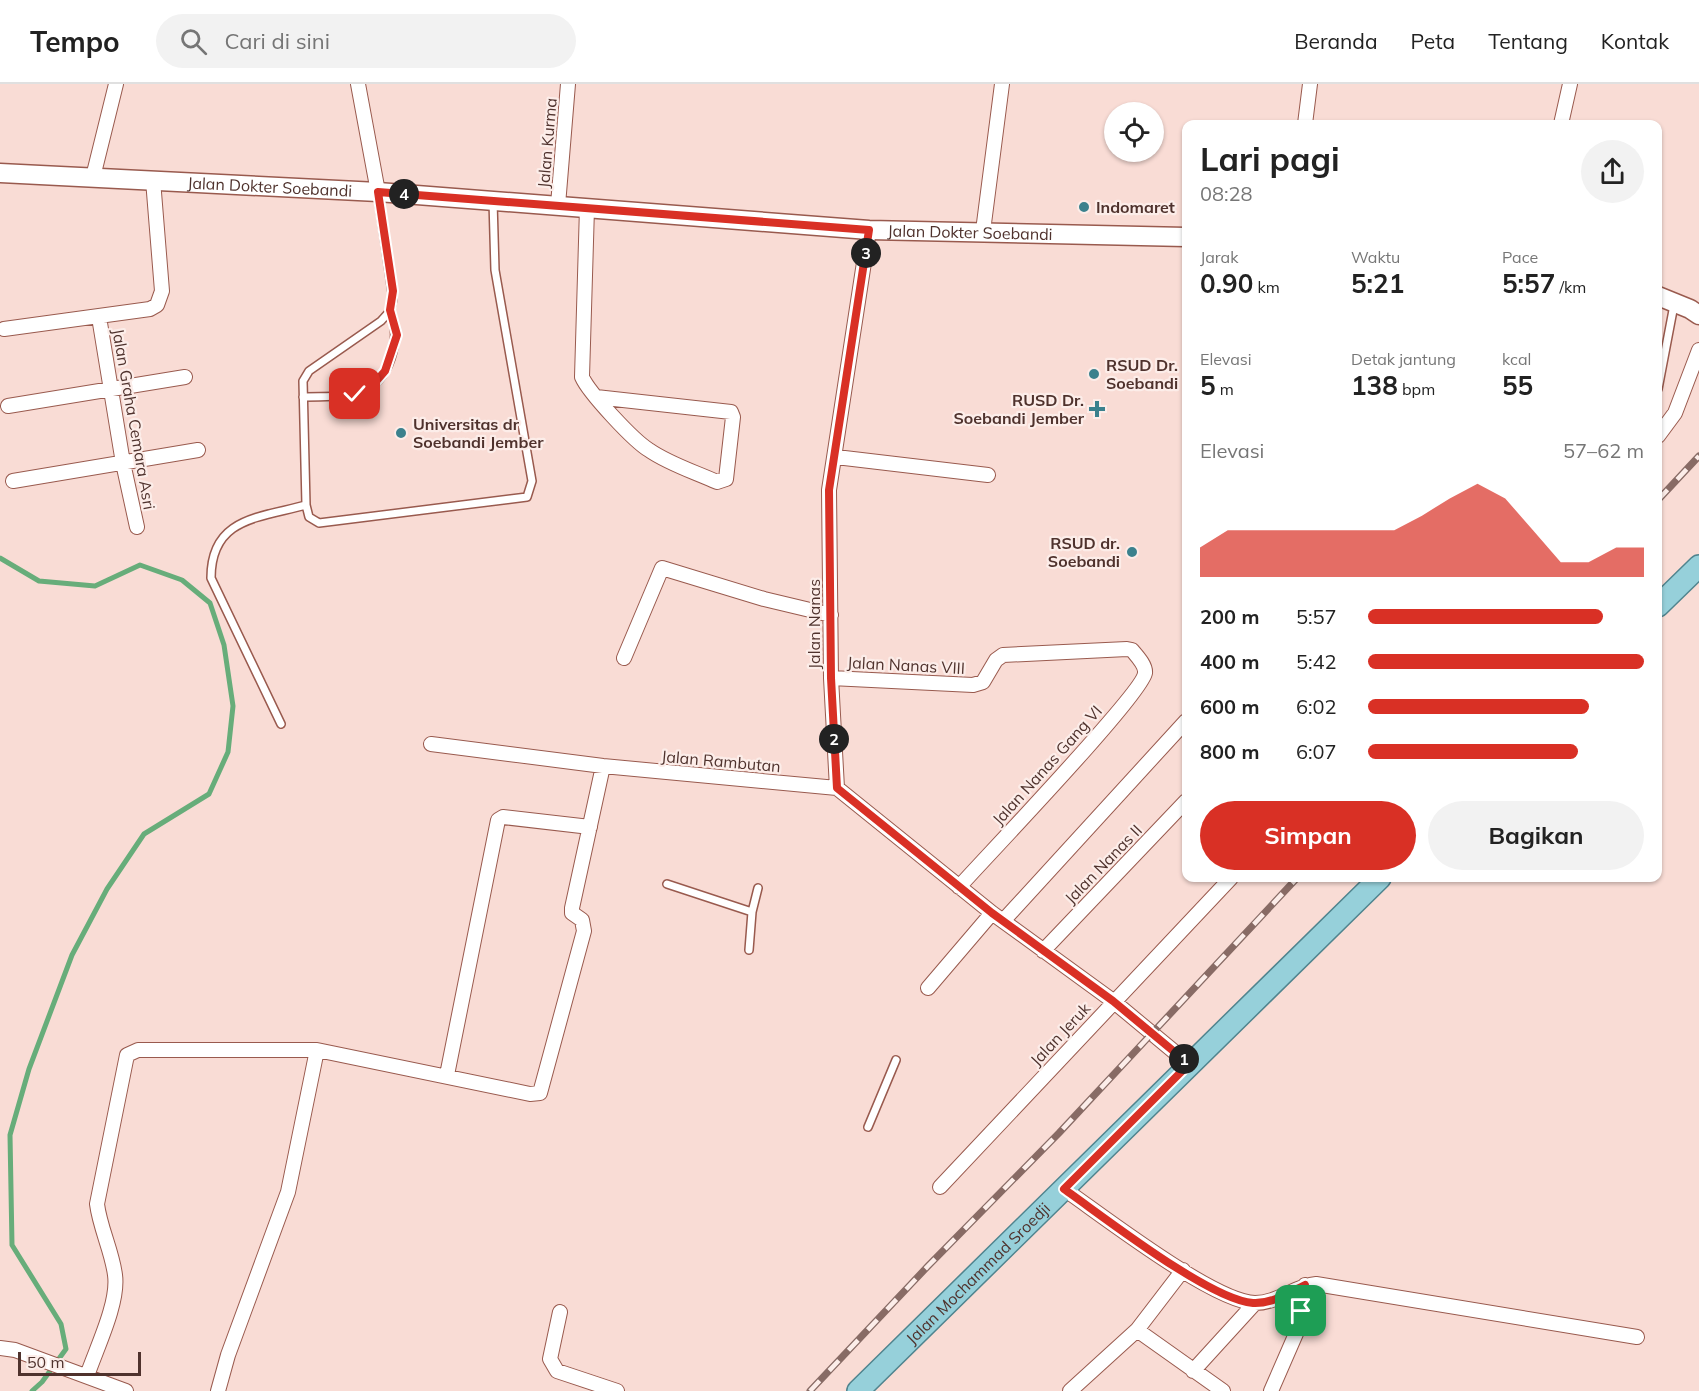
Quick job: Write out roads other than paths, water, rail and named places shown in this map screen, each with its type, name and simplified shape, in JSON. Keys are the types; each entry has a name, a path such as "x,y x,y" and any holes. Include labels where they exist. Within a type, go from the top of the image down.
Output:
{"main road":[{"name":"Jalan Dokter Soebandi","path":"0,173 378,192 869,230 1182,237"},
{"path":"1662,602 1699,566"},
{"name":"Jalan Mochammad Sroedji","path":"859,1391 1376,882"}],"street":[{"path":"93,177 116,84"},
{"path":"358,84 378,192"},
{"name":"Jalan Kurma","path":"558,205 568,84"},
{"path":"983,231 1002,84"},
{"path":"1306,120 1310,84"},
{"path":"1562,120 1570,84"},
{"name":"Jalan Graha Cemara Asri","path":"4,329 150,309 157,305 161,298 153,180"},
{"path":"588,208 582,377 596,398 649,451 717,482 726,479 733,417 731,412 596,398"},
{"name":"Jalan Nanas","path":"837,788 831,678 829,490 836,457 869,230"},
{"name":"Jalan Graha Cemara Asri","path":"99,316 123,463 137,527"},
{"path":"1662,431 1675,413 1699,350"},
{"path":"8,406 110,387 185,377"},
{"path":"13,481 198,450"},
{"path":"836,457 988,475"},
{"path":"624,658 663,568 764,599 831,615"},
{"name":"Jalan Nanas VIII","path":"831,678 973,686 983,682 996,660 1003,655 1127,649 1132,650 1139,660"},
{"name":"Jalan Nanas Gang VI","path":"959,887 1111,721 1143,677 1144,668 1139,660"},
{"path":"928,988 1182,725"},
{"name":"Jalan Rambutan","path":"431,744 603,766 837,788"},
{"path":"87,1377 116,1293 114,1269 99,1222 97,1204 127,1055 138,1050 317,1050 447,1075 530,1094 542,1091 584,931 582,920 572,913 572,908 603,766"},
{"path":"837,788 997,917 1113,1001 1189,1064"},
{"name":"Jalan Nanas II","path":"1042,951 1182,805"},
{"path":"447,1075 498,820 503,818 590,827"},
{"name":"Jalan Jeruk","path":"940,1187 1227,882"},
{"path":"218,1391 228,1355 288,1192 317,1050"},
{"path":"1064,1189 1183,1270 1228,1297 1255,1303 1274,1300 1305,1285 1338,1287 1637,1337"},
{"path":"1070,1391 1137,1330 1183,1270"},
{"path":"1271,1391 1298,1329 1305,1285"},
{"path":"1193,1371 1255,1303"},
{"path":"560,1312 550,1359 552,1365 557,1371 617,1391"},
{"path":"1137,1330 1223,1391"},
{"path":"0,1348 15,1350 126,1391"}],"lane":[{"path":"303,397 355,394 372,386 385,371 393,351 396,328 390,310 393,291 378,192"},
{"path":"390,310 381,321 309,371 303,381 306,505 312,520 323,523 527,497 532,481 495,270 493,201"},
{"path":"1662,376 1684,306"},
{"path":"281,724 211,578 211,560 216,544 228,530 255,519 306,505"},
{"path":"667,884 752,912"},
{"path":"749,950 752,912 758,888"},
{"path":"868,1127 896,1060"}],"waterway":[{"path":"0,558 39,581 95,586 140,565 182,580 210,603 224,645 233,706 228,752 209,794 144,834 107,889 72,955 29,1069 10,1135 12,1245 61,1324 66,1349 42,1382 32,1391"}],"railway":[{"path":"1662,496 1699,456"},
{"path":"810,1391 928,1266 1059,1133 1293,882"}],"place":[{"name":"Indomaret","path":"1084,207"},
{"name":"RSUD Dr. Soebandi","path":"1094,374"},
{"name":"RUSD Dr. Soebandi Jember","path":"1097,409"},
{"name":"Universitas dr Soebandi Jember","path":"401,433"},
{"name":"RSUD dr. Soebandi","path":"1132,552"}]}
